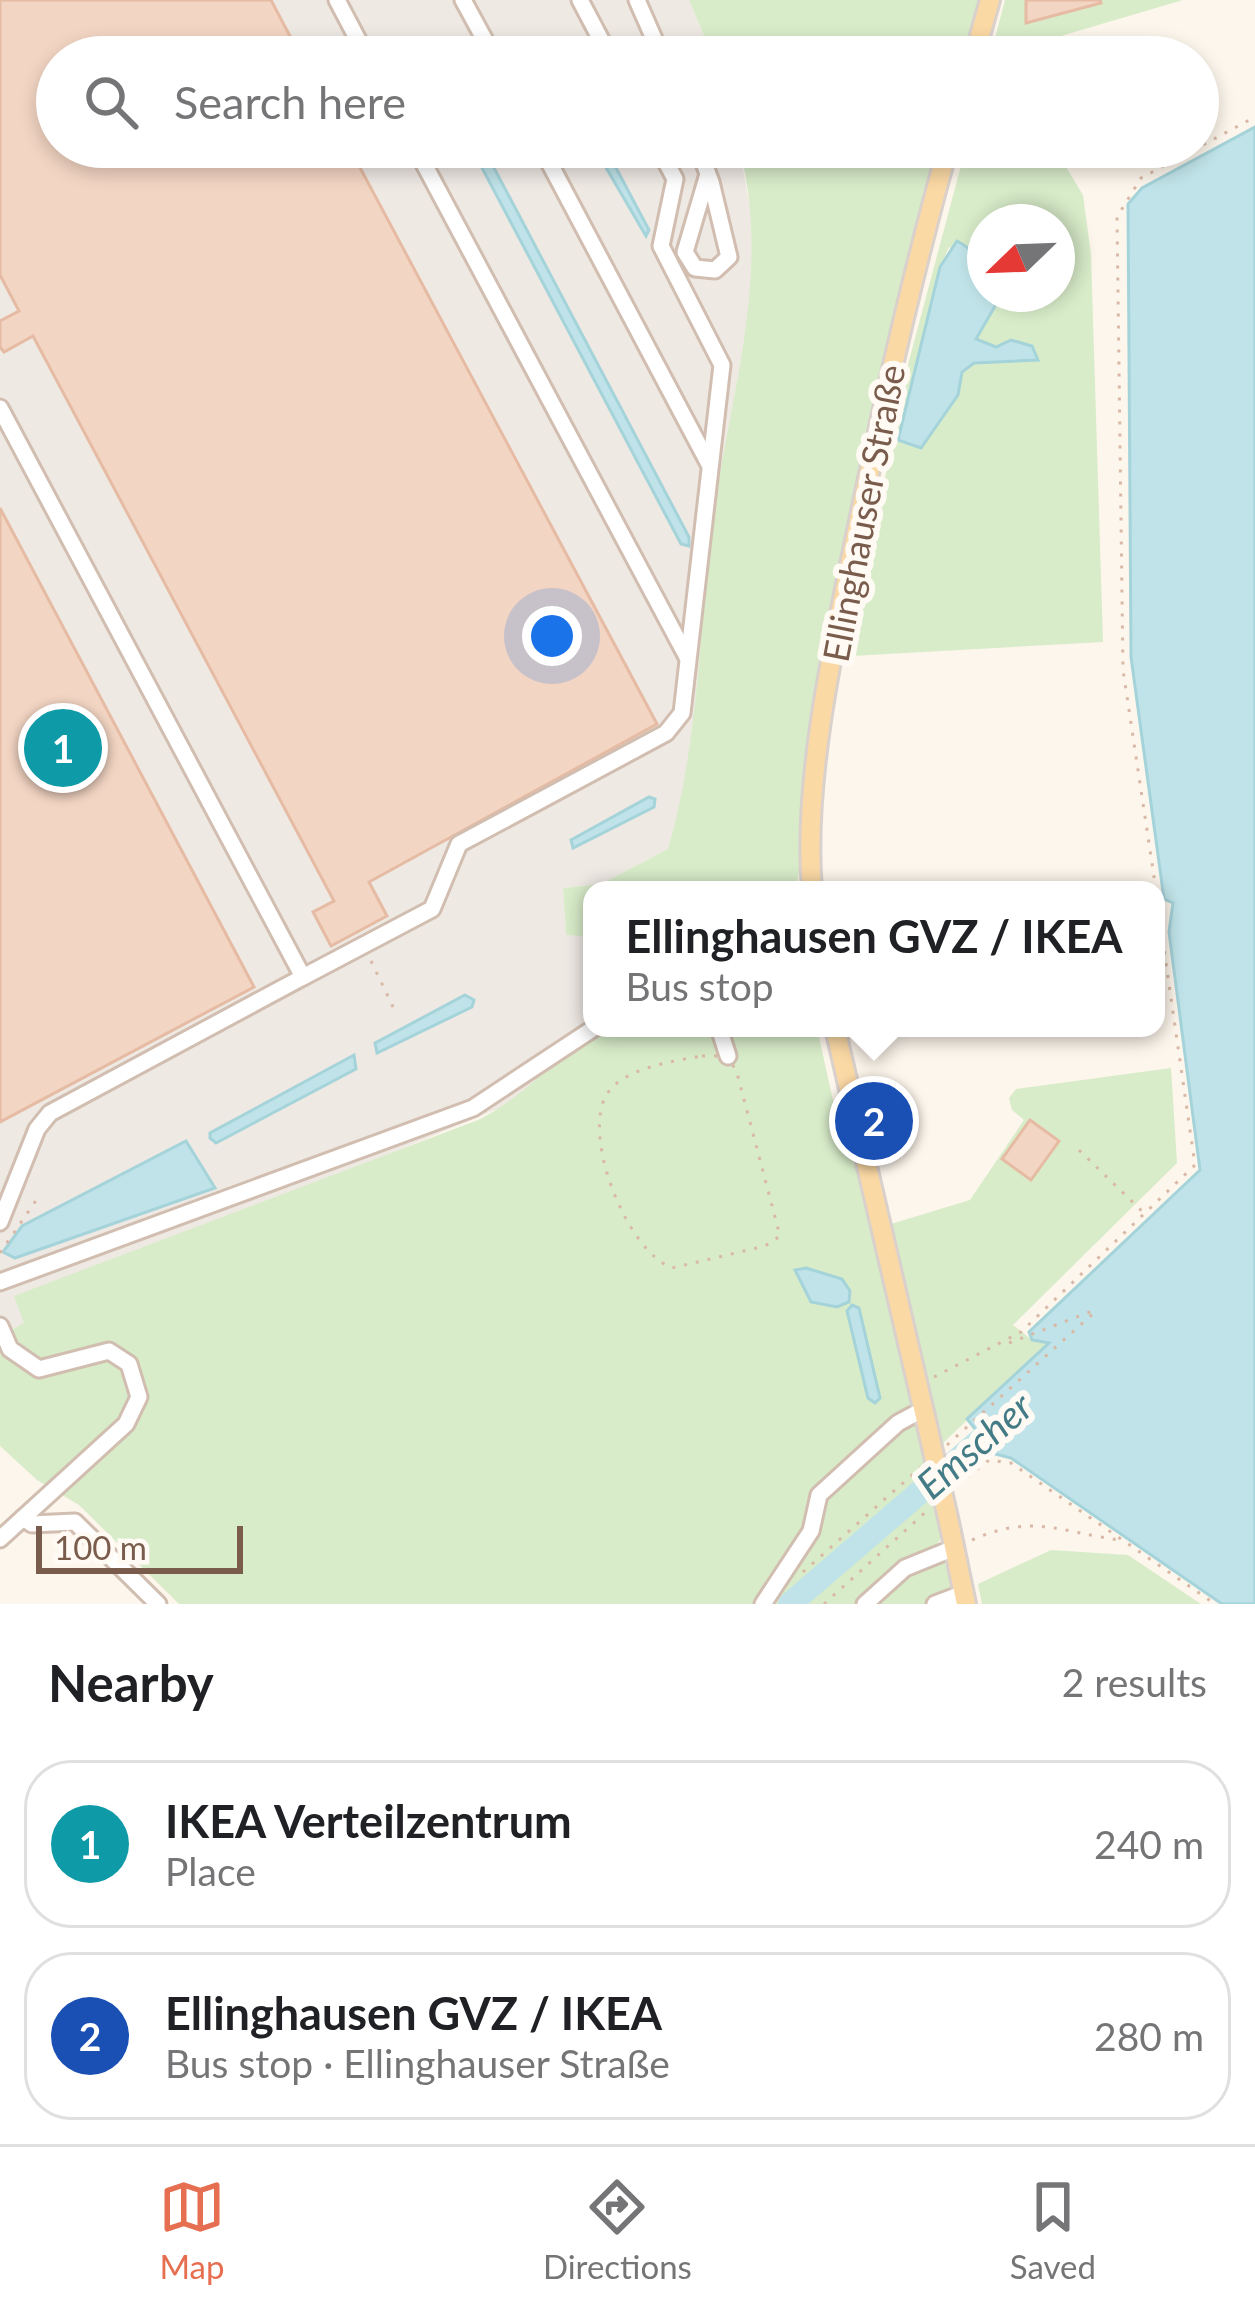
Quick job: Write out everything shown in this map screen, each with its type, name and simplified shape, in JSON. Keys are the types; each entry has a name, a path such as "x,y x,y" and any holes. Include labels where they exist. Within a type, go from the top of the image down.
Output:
{"main road":[{"path":"980,36 990,0"},
{"name":"Ellinghauser Straße","path":"811,881 820,746 835,638 884,398 943,168"},
{"path":"838,1037 965,1599"}],"street":[{"path":"339,0 357,36"},
{"path":"464,0 483,36"},
{"path":"580,0 599,36"},
{"path":"637,0 653,36"},
{"path":"427,168 688,659"},
{"path":"552,168 710,466"},
{"path":"7,1222 37,1129 50,1113 432,909 459,844 666,733 682,713 722,365 661,246 675,179 669,168"},
{"path":"706,168 708,174 729,257 715,270 695,268 685,252 708,174"},
{"path":"0,408 303,977"},
{"path":"0,1282 473,1108 583,1035"},
{"path":"721,1037 728,1056"},
{"path":"0,1326 10,1349 39,1369 109,1352 129,1364 138,1384 137,1410 126,1424 0,1539"},
{"path":"764,1604 811,1532 819,1495 898,1423 926,1417"},
{"path":"23,1517 32,1525 75,1522 158,1604"},
{"path":"866,1604 905,1568 954,1548"},
{"path":"935,1604 965,1599"}],"path":[{"path":"1219,136 1255,117"},
{"path":"1155,881 1123,670 1117,217 1142,178 1161,168"},
{"path":"1006,1344 1186,1177 1197,1156 1165,949"},
{"path":"367,954 394,1009"},
{"path":"702,1056 728,1056 780,1237 765,1246 672,1268 648,1255 627,1224 600,1147 604,1096 618,1082 641,1072 702,1056"},
{"path":"1079,1150 1146,1215"},
{"path":"0,1253 38,1198"},
{"path":"7,1222 28,1214"},
{"path":"918,1384 1096,1310"},
{"path":"824,1604 988,1460 1011,1463 1215,1604"},
{"path":"954,1548 1005,1526 1035,1523 1121,1540"}],"shaded area":[{"path":"0,0 689,0 704,36 36,36 36,168 743,168 754,230 755,275 714,519 688,778 668,849 607,881 583,881 583,886 563,888 566,935 583,936 583,1037 599,1037 512,1103 314,1185 0,1335"}],"green space":[{"path":"689,0 990,0 980,36 704,36"},
{"path":"1005,0 1183,0 1061,36 996,36"},
{"path":"743,168 942,168 913,279 797,881 607,881 668,849 678,809 692,727 713,521 745,334 752,241"},
{"path":"960,168 1067,168 1083,195 1091,254 1103,642 852,656 902,387","holes":["967,204 1075,204 1075,312 990,312 975,340 996,347 995,361 974,363 961,372 958,395 921,447 898,440 940,267 949,247 967,260"]},
{"path":"583,886 583,936 566,935 563,888"},
{"path":"597,1037 819,1037 840,1132 881,1227 970,1200 1024,1120 1012,1110 1009,1098 1016,1089 1171,1068 1177,1163 1013,1325 1032,1340 1050,1342 925,1460 950,1527 936,1545 966,1604 179,1604 79,1505 37,1480 0,1446 0,1336 24,1323 14,1296 478,1120","holes":["856,1305 880,1397 871,1401 847,1311"]},
{"path":"1051,1550 1128,1555 1201,1604 982,1604 978,1584"}],"water":[{"path":"1255,127 1255,1604 1222,1604 1011,1458 995,1454 967,1419 1049,1343 1032,1340 1029,1332 1200,1170 1169,932 1173,903 1165,899 1162,881 1131,657 1128,204 1142,188 1179,168 1219,168 1219,146"},
{"path":"482,168 494,168 689,537 689,546 681,544"},
{"path":"606,168 616,168 649,230 646,236"},
{"path":"957,241 967,248 967,312 992,312 976,339 996,347 1011,340 1032,346 1038,360 974,363 962,372 958,395 921,448 898,440 940,267"},
{"path":"649,797 655,799 654,807 573,848 571,840"},
{"path":"465,995 474,1000 472,1007 377,1053 375,1043"},
{"path":"354,1055 356,1069 216,1143 210,1138 210,1133"},
{"path":"186,1141 215,1188 15,1258 3,1252 22,1226"},
{"path":"806,1268 842,1279 850,1291 849,1302 837,1307 811,1302 795,1270"},
{"path":"852,1305 859,1308 880,1398 875,1403 868,1398 847,1311"}],"building":[{"path":"0,0 271,0 290,36 36,36 36,168 360,168 657,724 369,882 387,916 331,946 313,912 334,901 33,336 4,352 0,347 0,321 19,311 0,275"},
{"path":"1026,0 1100,0 1101,3 1026,23"},
{"path":"0,508 254,987 0,1122"},
{"path":"1030,1120 1059,1141 1031,1180 1002,1159"}],"waterway":[{"name":"Emscher","path":"790,1604 1006,1418"}],"place":[{"name":"IKEA Verteilzentrum","path":"63,748"},
{"name":"Ellinghausen GVZ / IKEA","path":"874,1121"}]}
